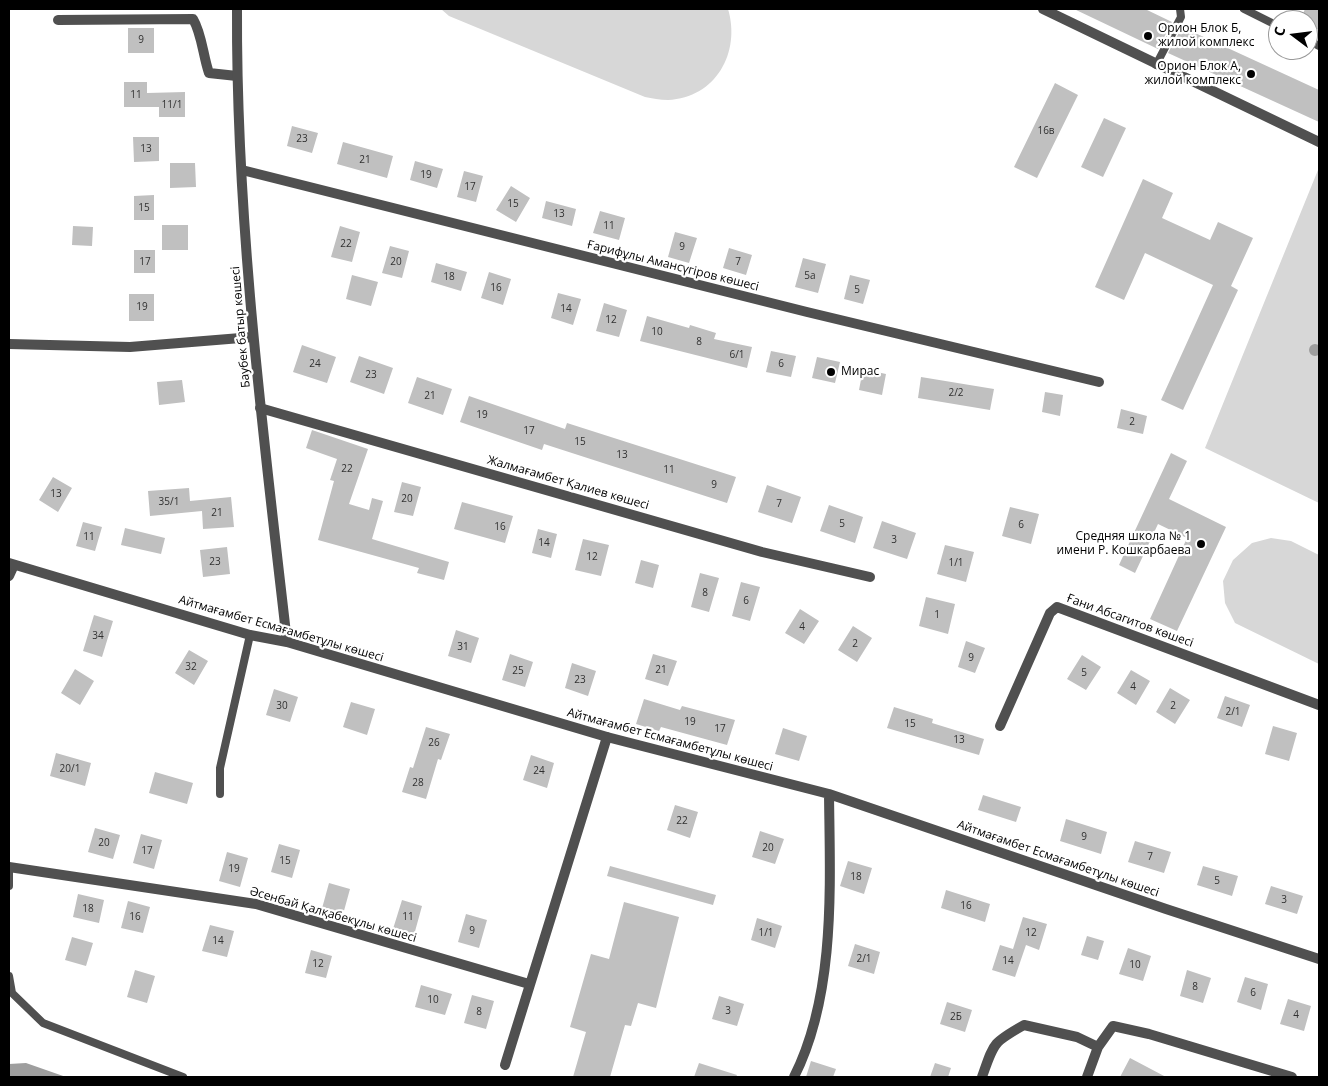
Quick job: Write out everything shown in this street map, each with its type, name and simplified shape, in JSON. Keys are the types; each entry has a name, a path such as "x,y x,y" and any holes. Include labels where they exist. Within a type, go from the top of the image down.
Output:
{"street":[{"name":"Баубек батыр көшесі","path":"237,9 237,76 253,337 287,642"},
{"path":"1043,9 1319,142"},
{"path":"58,20 193,19 199,29 202,52 209,73 237,76"},
{"name":"Ғарифұлы Амансүгіров көшесі","path":"242,170 807,312 1099,382"},
{"path":"9,344 130,347 253,337"},
{"name":"Жалмағамбет Қалиев көшесі","path":"260,408 762,552 870,577"},
{"path":"9,576 11,564"},
{"name":"Айтмағамбет Есмағамбетұлы көшесі","path":"11,564 250,636 287,642 606,738 829,794 1319,959"},
{"name":"Ғани Абсагитов көшесі","path":"1000,726 1050,612 1058,607 1319,705"},
{"path":"505,1065 606,738"},
{"path":"794,1077 802,1061 820,996 830,904 829,794"},
{"name":"Әсенбай Қалқабекұлы көшесі","path":"9,867 256,904 529,984"},
{"path":"982,1077 993,1046 1001,1037 1024,1025 1077,1037 1098,1047"},
{"path":"1087,1077 1098,1047 1113,1026 1149,1034 1289,1077"}],"lane":[{"path":"1156,65 1181,17 1180,9"},
{"path":"1244,9 1268,21"},
{"path":"220,794 220,768 250,636"},
{"path":"9,867 9,886"},
{"path":"9,976 12,992 43,1023 183,1077"}],"shaded area":[{"path":"441,9 728,9 731,41 721,70 712,82 699,91 685,97 662,100 645,97 449,16"},
{"path":"1319,170 1319,503 1205,448"},
{"path":"1313,344 1317,344 1321,350 1317,356 1313,356 1309,352 1309,348"},
{"path":"1271,538 1291,541 1319,555 1319,664 1235,623 1225,603 1223,581 1233,560 1252,543"},
{"path":"26,1063 66,1077 9,1077 9,1064"}],"building":[{"name":"Орион Блок Б, жилой комплекс","path":"1074,9 1145,9 1172,22 1158,49"},
{"path":"1319,9 1319,30 1318,10 1305,10"},
{"name":"Орион Блок А, жилой комплекс","path":"1182,27 1319,90 1319,122 1168,53"},
{"path":"128,28 154,28 154,53 128,53"},
{"path":"124,82 147,82 147,93 185,92 185,117 159,117 159,107 124,107"},
{"path":"1055,83 1078,95 1037,178 1014,167"},
{"path":"1104,118 1126,128 1103,177 1081,167"},
{"path":"292,126 318,133 312,153 287,146"},
{"path":"133,137 159,137 159,161 134,162"},
{"path":"343,142 393,156 387,178 337,164"},
{"path":"415,161 443,169 437,188 410,180"},
{"path":"170,163 195,163 196,187 170,188"},
{"path":"464,171 483,176 476,202 457,197"},
{"path":"1143,179 1173,193 1162,218 1210,240 1218,222 1253,238 1231,286 1238,290 1183,410 1161,400 1213,285 1145,253 1124,300 1095,287"},
{"path":"511,186 530,198 516,222 496,210"},
{"path":"154,195 154,220 134,220 134,196"},
{"path":"546,201 576,209 572,226 542,218"},
{"path":"600,211 625,218 619,240 593,233"},
{"path":"162,225 188,225 188,250 162,250"},
{"path":"73,226 93,227 92,246 72,245"},
{"path":"340,226 360,232 352,262 331,257"},
{"path":"675,232 697,238 689,263 668,257"},
{"path":"390,246 409,251 402,278 382,273"},
{"path":"729,248 752,255 746,275 723,268"},
{"path":"134,250 155,250 155,273 134,273"},
{"path":"803,258 826,264 818,293 795,287"},
{"path":"436,263 467,272 461,291 431,282"},
{"path":"489,272 511,279 503,305 481,298"},
{"path":"352,275 378,282 371,306 346,299"},
{"path":"850,275 870,280 863,304 844,299"},
{"path":"558,293 581,299 573,325 551,318"},
{"path":"129,294 154,294 154,321 129,321"},
{"path":"604,303 627,310 619,337 596,331"},
{"path":"647,316 689,328 690,325 716,333 714,339 752,347 747,368 640,341"},
{"path":"302,345 336,357 327,383 293,372"},
{"path":"771,351 796,356 791,377 766,372"},
{"path":"359,356 393,368 384,394 350,382"},
{"path":"817,357 840,362 835,383 812,378"},
{"path":"863,369 886,374 882,395 859,390"},
{"path":"417,377 452,389 443,415 408,403"},
{"path":"921,377 994,389 990,410 918,398"},
{"path":"182,380 185,402 159,405 157,382"},
{"path":"1045,392 1063,395 1060,416 1042,412"},
{"path":"469,396 565,429 567,423 736,477 727,503 544,444 542,450 460,422"},
{"path":"1121,409 1147,416 1143,434 1117,428"},
{"path":"312,430 368,449 349,504 369,510 372,498 383,501 372,539 449,562 444,580 417,573 419,568 318,540 334,481 330,480 337,459 306,448"},
{"name":"Средняя школа № 1 имени Р. Кошкарбаева","path":"1171,453 1187,461 1169,499 1226,527 1177,631 1150,619 1187,538 1158,524 1135,573 1119,565"},
{"path":"53,477 72,488 58,512 39,500"},
{"path":"402,482 421,487 413,516 394,512"},
{"path":"767,485 801,497 792,523 758,512"},
{"path":"189,488 190,501 231,497 234,527 203,529 202,511 150,516 148,491"},
{"path":"462,502 513,516 505,543 454,529"},
{"path":"829,505 863,517 855,543 820,531"},
{"path":"1010,507 1039,514 1031,544 1002,536"},
{"path":"882,521 916,533 907,559 873,548"},
{"path":"83,522 102,527 95,551 76,546"},
{"path":"125,528 165,538 161,554 121,545"},
{"path":"538,529 557,534 551,558 532,553"},
{"path":"583,539 609,545 601,576 575,570"},
{"path":"945,545 974,552 966,582 937,574"},
{"path":"227,547 230,574 203,577 200,550"},
{"path":"641,560 659,565 653,588 635,583"},
{"path":"700,573 719,578 709,612 691,607"},
{"path":"741,582 760,587 750,621 732,616"},
{"path":"926,597 955,604 948,634 919,626"},
{"path":"800,609 819,621 804,644 785,633"},
{"path":"94,615 113,621 102,657 83,651"},
{"path":"853,626 872,638 857,662 838,650"},
{"path":"456,630 479,638 471,663 448,656"},
{"path":"966,641 985,648 975,673 958,667"},
{"path":"189,650 208,661 194,685 175,673"},
{"path":"510,654 533,662 525,687 502,680"},
{"path":"653,654 677,661 668,686 645,679"},
{"path":"1082,655 1101,667 1086,690 1067,679"},
{"path":"572,663 596,671 588,696 565,688"},
{"path":"75,669 94,681 80,705 61,693"},
{"path":"1131,670 1150,681 1136,705 1117,693"},
{"path":"1170,688 1190,700 1175,724 1156,712"},
{"path":"274,689 298,697 290,722 266,715"},
{"path":"1225,696 1250,705 1242,727 1217,718"},
{"path":"644,699 680,710 682,706 735,720 727,745 661,727 659,731 636,724"},
{"path":"351,702 375,709 367,735 343,727"},
{"path":"894,707 933,719 932,723 984,739 979,755 887,728"},
{"path":"1273,726 1297,733 1289,761 1265,754"},
{"path":"426,727 450,734 441,760 438,759 426,799 402,792 410,767 413,768"},
{"path":"783,728 807,736 799,761 775,754"},
{"path":"56,753 91,763 85,786 50,776"},
{"path":"531,755 554,763 547,788 523,780"},
{"path":"155,772 193,783 187,804 149,793"},
{"path":"983,795 1021,807 1016,822 978,810"},
{"path":"675,805 698,812 690,838 667,830"},
{"path":"1066,819 1107,832 1101,854 1060,841"},
{"path":"95,828 120,835 113,859 88,852"},
{"path":"760,831 784,839 775,864 752,857"},
{"path":"141,834 162,840 154,869 133,863"},
{"path":"1135,841 1171,852 1164,873 1128,862"},
{"path":"279,844 300,850 292,878 271,872"},
{"path":"227,852 248,858 240,887 219,881"},
{"path":"848,861 872,868 864,894 840,886"},
{"path":"610,866 716,895 713,905 607,876"},
{"path":"1203,866 1238,876 1232,896 1197,885"},
{"path":"329,883 350,889 342,918 321,912"},
{"path":"1271,886 1303,896 1297,914 1265,904"},
{"path":"946,890 990,904 985,922 941,908"},
{"path":"78,894 104,900 99,923 73,917"},
{"path":"402,900 422,906 414,935 393,929"},
{"path":"128,901 150,907 143,933 121,928"},
{"path":"624,902 679,917 656,1008 638,1003 631,1026 625,1025 610,1077 573,1077 586,1032 570,1027 591,954 609,959"},
{"path":"466,914 487,920 479,948 458,942"},
{"path":"1023,917 1047,924 1039,950 1026,945 1015,977 992,970 1000,945 1013,949"},
{"path":"757,918 782,926 775,948 751,940"},
{"path":"210,925 234,931 227,957 202,951"},
{"path":"1087,936 1104,941 1098,960 1081,955"},
{"path":"72,937 93,943 86,966 65,960"},
{"path":"855,944 880,952 874,974 848,966"},
{"path":"1128,948 1151,956 1143,981 1119,974"},
{"path":"311,950 332,956 326,978 305,973"},
{"path":"135,970 155,976 147,1003 127,997"},
{"path":"1187,970 1211,978 1203,1003 1180,996"},
{"path":"1245,977 1268,984 1261,1010 1237,1002"},
{"path":"421,985 452,994 445,1015 415,1007"},
{"path":"472,995 494,1001 486,1029 464,1023"},
{"path":"719,996 744,1004 737,1026 712,1019"},
{"path":"1288,999 1311,1006 1304,1031 1280,1024"},
{"path":"947,1002 972,1010 965,1032 940,1024"},
{"path":"1130,1058 1166,1077 1120,1077"},
{"path":"811,1061 836,1069 833,1077 806,1077"},
{"path":"699,1063 737,1075 736,1077 694,1077"},
{"path":"935,1063 951,1068 948,1077 930,1077"}],"place":[{"name":"Орион Блок Б, жилой комплекс","path":"1148,36"},
{"name":"Орион Блок А, жилой комплекс","path":"1251,74"},
{"name":"Мирас","path":"831,372"},
{"name":"Средняя школа № 1 имени Р. Кошкарбаева","path":"1201,544"}]}
